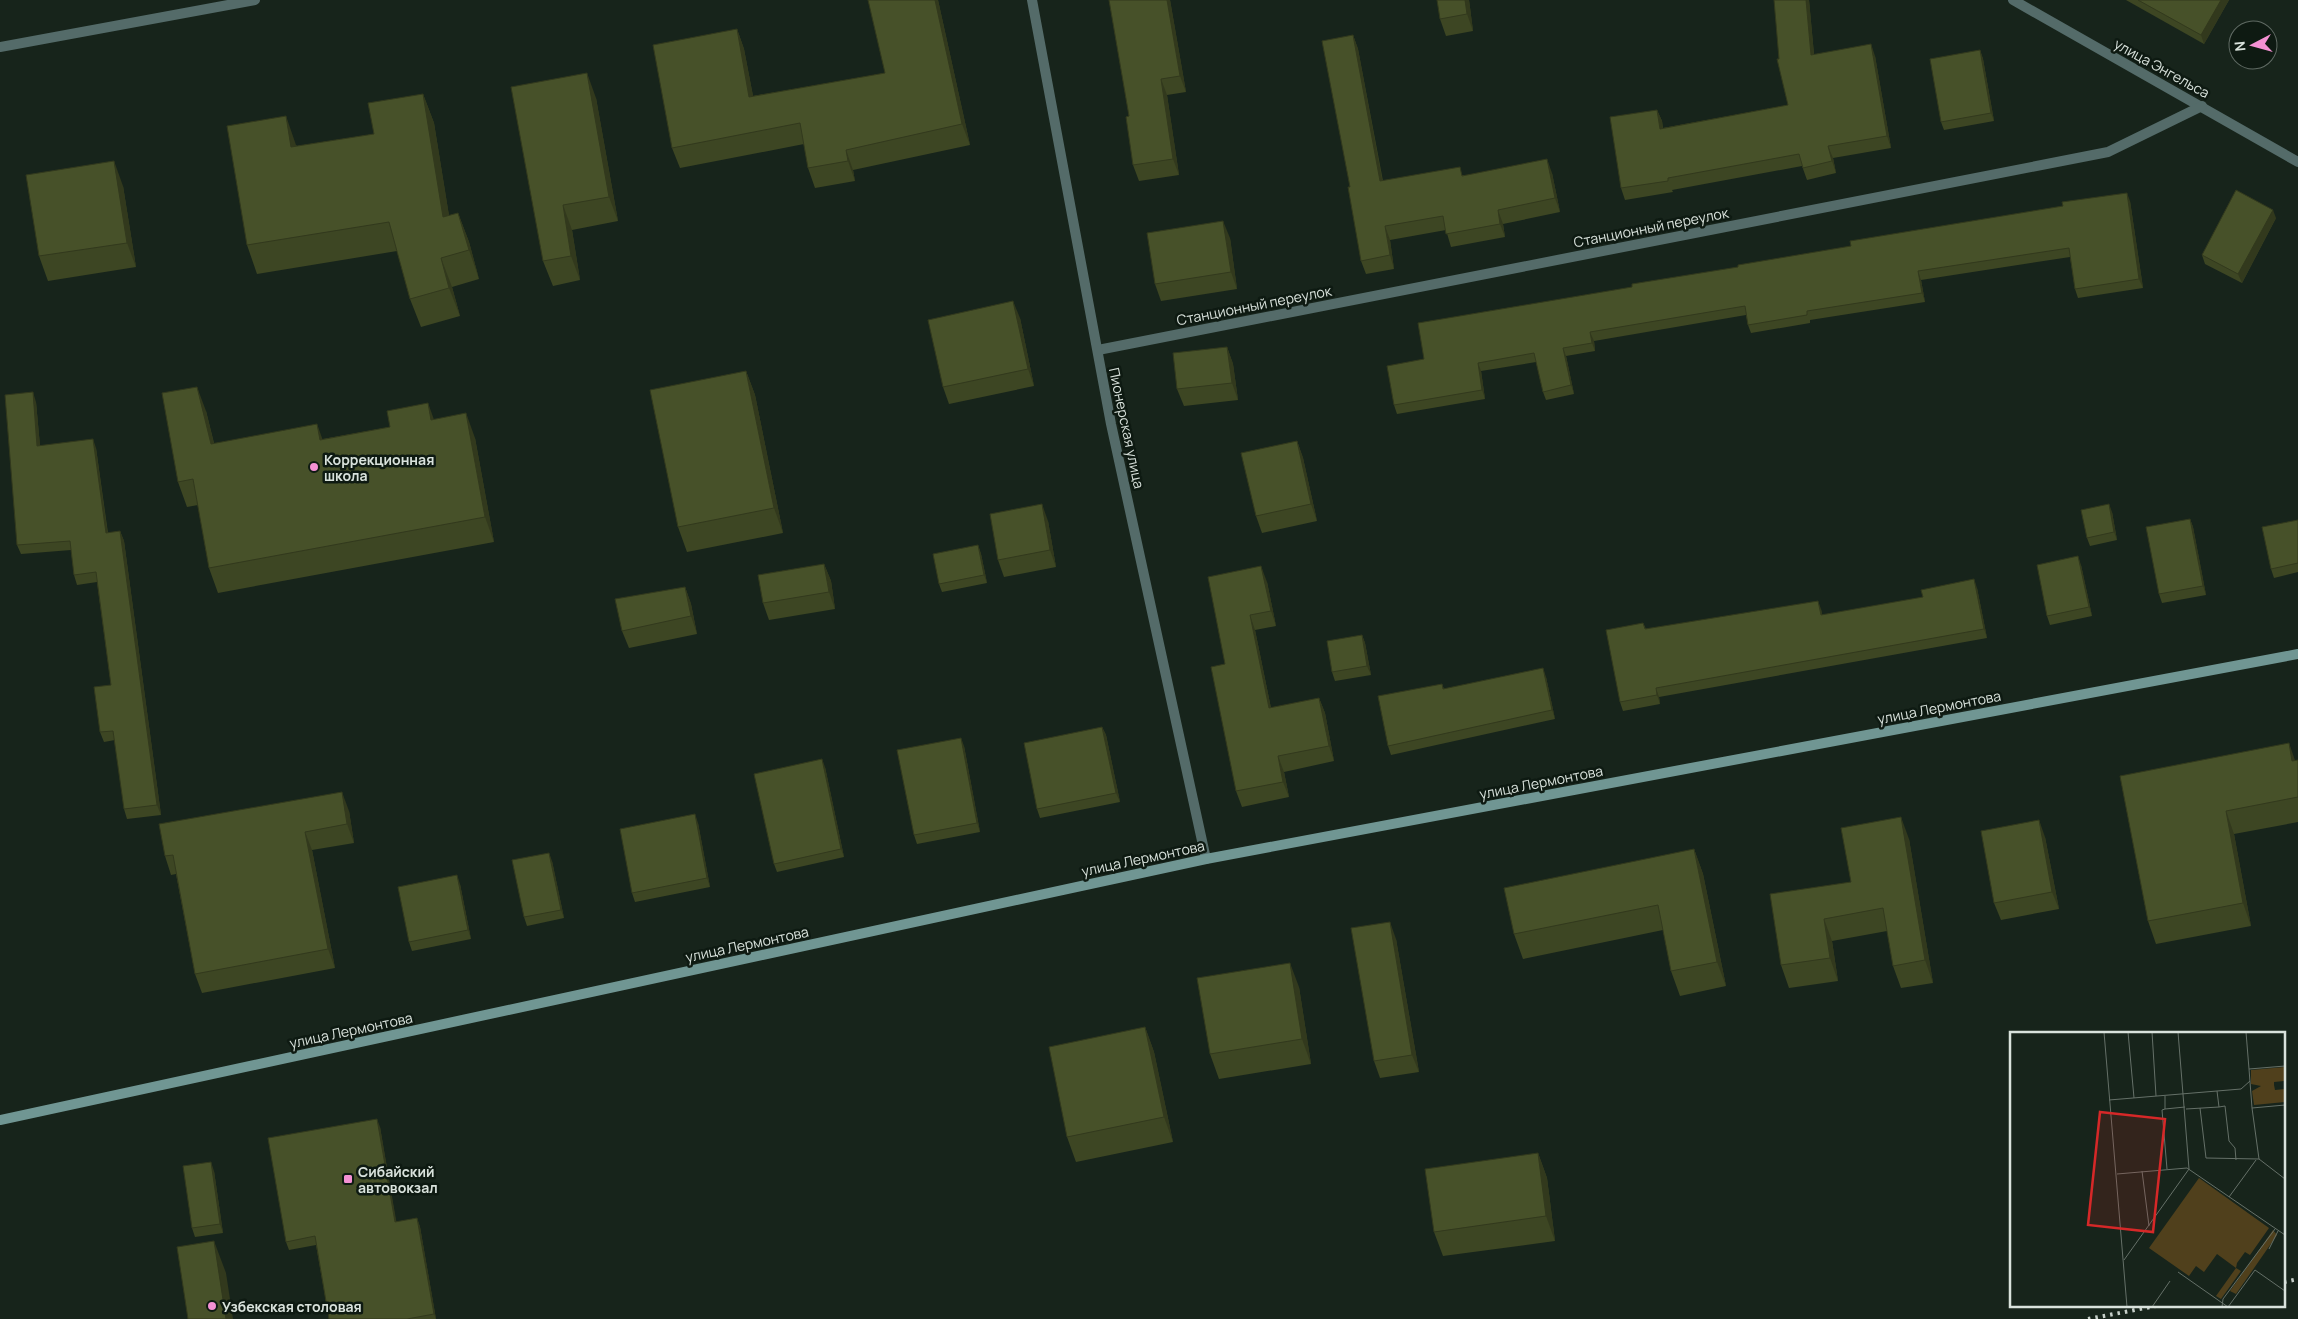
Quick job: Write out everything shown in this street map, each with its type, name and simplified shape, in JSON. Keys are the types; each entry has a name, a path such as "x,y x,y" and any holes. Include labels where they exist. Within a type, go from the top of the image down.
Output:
{"main road":[{"name":"улица Лермонтова","path":"0,1120 1206,858 2298,654"}],"street":[{"path":"0,47 255,0"},
{"name":"Пионерская улица","path":"1032,0 1112,424 1206,858"},
{"name":"улица Энгельса","path":"2013,0 2298,162"},
{"name":"Станционный переулок","path":"1098,350 2108,152 2202,106"}],"building":[{"path":"868,0 935,0 962,124 846,150 848,161 808,168 800,123 672,148 653,45 737,29 749,97 885,73"},
{"path":"1109,0 1167,0 1180,76 1161,79 1173,159 1133,165 1126,117 1129,116"},
{"path":"1437,0 1465,0 1467,14 1440,19"},
{"path":"1774,0 1806,0 1811,55 1871,44 1887,136 1828,146 1832,161 1803,168 1799,154 1668,178 1668,181 1621,188 1610,117 1657,110 1660,129 1788,105 1777,59 1779,59"},
{"path":"2138,0 2221,0 2201,35"},
{"path":"1353,35 1380,181 1460,167 1462,176 1547,159 1555,198 1498,210 1500,224 1446,234 1443,216 1385,226 1390,255 1361,261 1348,187 1350,187 1322,41"},
{"path":"1980,50 1991,113 1941,122 1930,59"},
{"path":"587,73 609,197 563,205 571,256 543,261 511,87"},
{"path":"423,94 443,217 458,213 469,250 441,258 449,288 410,299 389,222 247,245 227,126 286,116 291,147 374,134 368,103"},
{"path":"114,161 127,243 39,256 26,175"},
{"path":"2236,190 2273,210 2238,274 2202,255"},
{"path":"2127,193 2139,279 2075,289 2069,248 1918,271 1922,293 1807,311 1807,315 1748,325 1745,306 1590,332 1592,343 1563,348 1571,385 1543,392 1534,353 1478,363 1482,390 1394,405 1387,366 1424,359 1418,323 1632,287 1632,284 1851,246 1850,241 2063,206 2062,202"},
{"path":"1223,221 1231,272 1155,284 1147,233"},
{"path":"1013,301 1028,369 943,387 928,320"},
{"path":"1227,347 1232,383 1177,389 1173,353"},
{"path":"746,371 774,508 678,527 650,390"},
{"path":"197,387 211,444 317,424 320,440 390,427 387,411 428,403 431,420 466,413 485,517 209,568 193,479 178,482 162,393"},
{"path":"33,392 37,446 93,439 106,533 120,531 157,805 124,809 113,731 100,732 94,687 111,685 96,572 74,575 70,541 17,545 5,395"},
{"path":"1297,441 1311,504 1256,516 1241,453"},
{"path":"1042,504 1050,550 998,560 990,514"},
{"path":"2109,504 2114,532 2087,538 2081,510"},
{"path":"2190,519 2203,586 2159,594 2146,527"},
{"path":"2298,520 2298,563 2271,569 2262,527"},
{"path":"978,545 984,575 939,584 933,554"},
{"path":"2078,556 2089,607 2047,616 2037,565"},
{"path":"824,564 829,592 763,603 758,575"},
{"path":"1261,566 1271,611 1250,615 1269,708 1319,698 1329,746 1278,756 1283,782 1236,791 1211,667 1225,664 1208,577"},
{"path":"1974,579 1984,629 1656,688 1657,695 1620,702 1606,630 1643,623 1645,629 1818,601 1821,615 1923,597 1921,590"},
{"path":"685,587 691,616 622,631 615,599"},
{"path":"1362,635 1367,666 1332,672 1327,641"},
{"path":"1543,668 1552,710 1388,746 1378,696 1442,684 1443,689"},
{"path":"1102,727 1116,793 1037,809 1024,743"},
{"path":"961,738 977,823 914,835 897,750"},
{"path":"2289,743 2292,761 2298,760 2298,797 2226,811 2243,903 2148,921 2120,776"},
{"path":"822,759 841,849 774,864 754,774"},
{"path":"342,792 347,824 305,832 328,949 195,974 173,855 165,856 159,824"},
{"path":"695,814 707,878 632,893 620,829"},
{"path":"1901,817 1925,960 1893,966 1883,908 1824,919 1830,958 1781,965 1770,894 1851,882 1841,828"},
{"path":"2039,820 2052,892 1994,903 1981,831"},
{"path":"1694,849 1717,962 1671,971 1658,905 1514,934 1504,888"},
{"path":"549,853 561,910 524,917 512,860"},
{"path":"457,875 468,930 409,942 398,887"},
{"path":"1390,922 1412,1055 1374,1061 1351,928"},
{"path":"1290,963 1302,1039 1210,1054 1197,978"},
{"path":"1145,1027 1164,1117 1067,1137 1049,1047"},
{"path":"377,1119 395,1222 417,1218 434,1314 407,1319 329,1319 315,1236 286,1242 268,1138"},
{"path":"1538,1153 1546,1216 1434,1232 1425,1169"},
{"path":"211,1162 220,1224 192,1228 183,1166"},
{"path":"214,1241 226,1319 188,1319 177,1247"}],"railway":[{"path":"2286,1282 2298,1279"},
{"path":"2088,1319 2156,1306"}],"place":[{"name":"Коррекционная школа","path":"314,467"},
{"name":"Сибайский автовокзал","path":"348,1179"},
{"name":"Узбекская столовая","path":"212,1306"}]}
